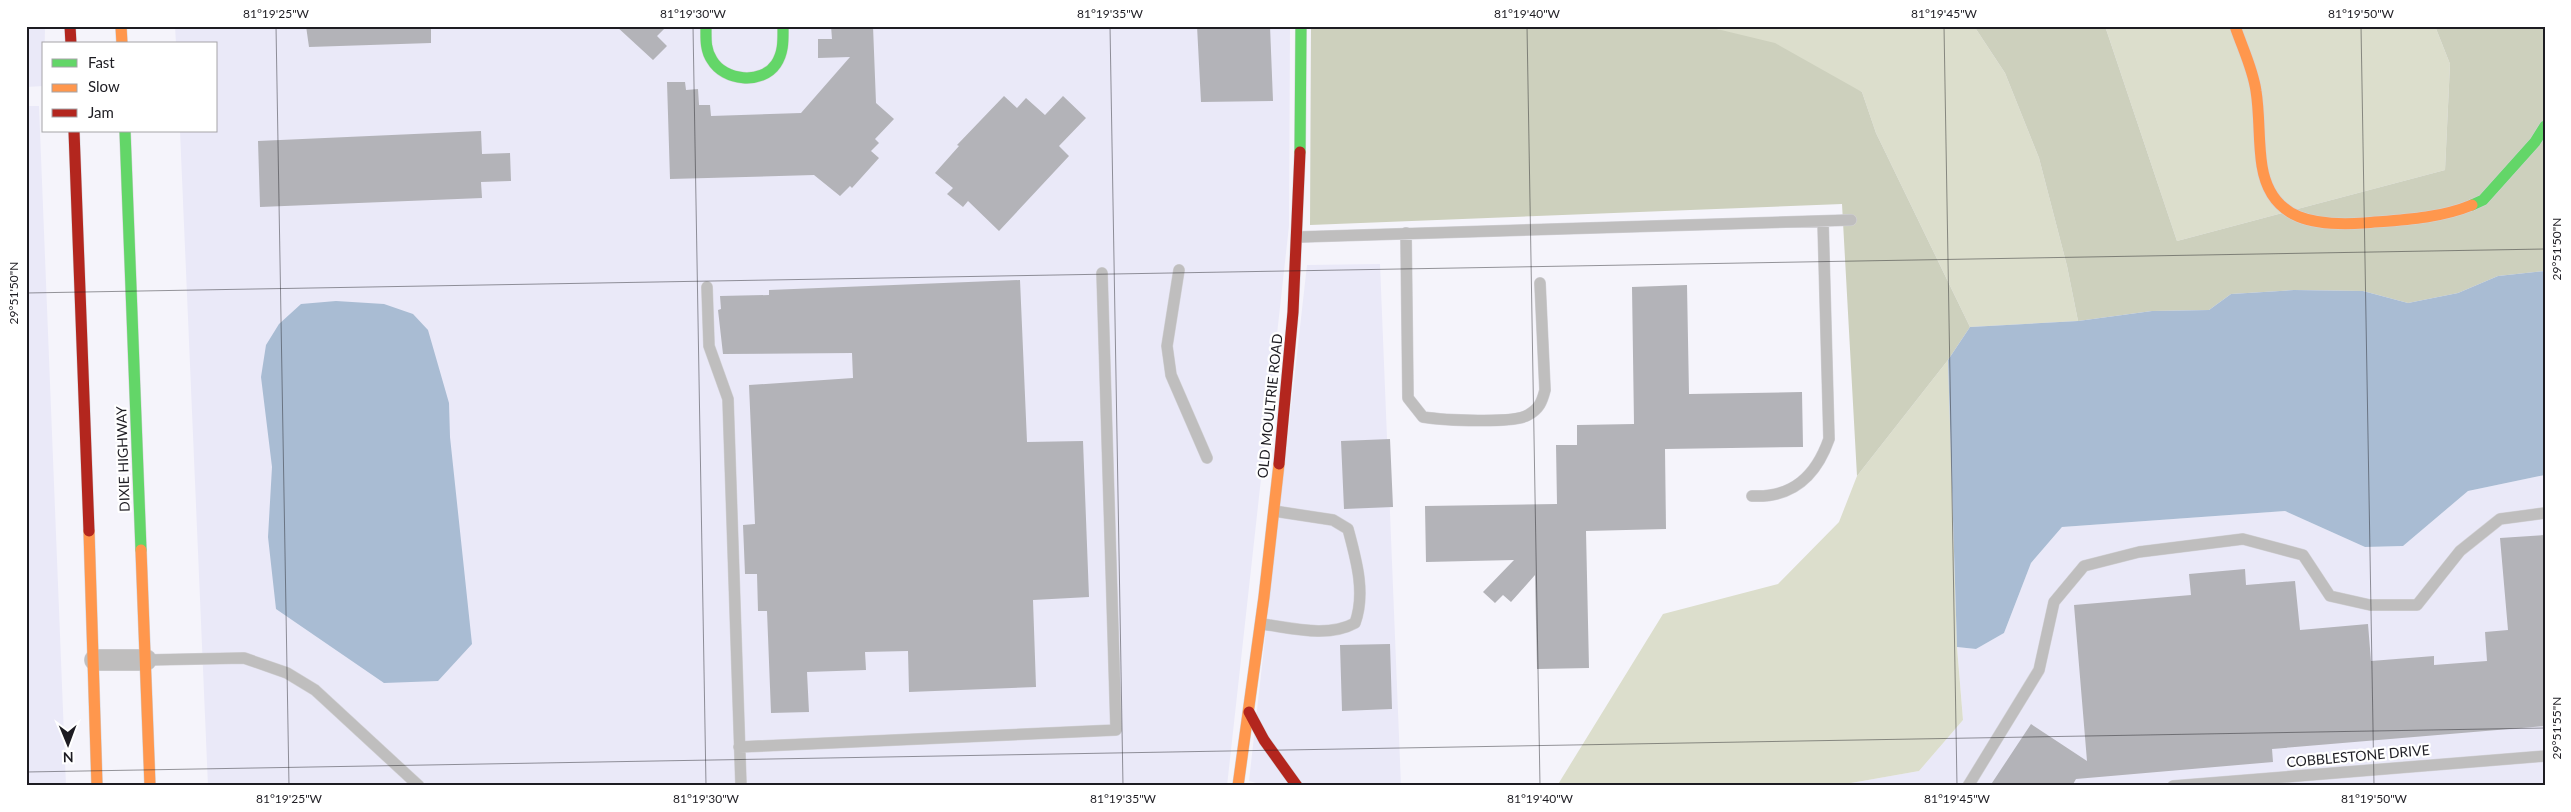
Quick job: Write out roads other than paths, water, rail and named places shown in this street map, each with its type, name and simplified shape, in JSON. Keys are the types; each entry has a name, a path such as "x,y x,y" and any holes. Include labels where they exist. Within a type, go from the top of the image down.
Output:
{"main road":[{"path":"70,26 71,42"},
{"path":"121,26 122,42"},
{"path":"706,26 707,51 718,68 740,78 755,78 767,73 781,55 783,26"},
{"name":"OLD MOULTRIE ROAD","path":"1238,786 1262,624 1288,380 1299,237 1302,112 1300,26"},
{"path":"2235,26 2256,89 2262,168 2266,181 2274,200 2300,220 2344,224 2402,220 2453,213 2483,200 2535,142 2545,126"},
{"path":"74,132 95,660 97,786"},
{"name":"DIXIE HIGHWAY","path":"125,132 150,786"},
{"path":"1249,712 1264,740 1298,786"}],"street":[{"path":"95,660 146,660"}],"lane":[{"path":"1299,237 1851,220"},
{"path":"1752,496 1783,493 1802,483 1822,459 1829,439 1823,221"},
{"path":"1406,233 1408,398 1423,417 1509,419 1526,416 1541,405 1545,390 1540,283"},
{"path":"1179,270 1167,346 1171,375 1208,458"},
{"path":"739,747 1116,730 1102,273"},
{"path":"707,287 709,346 728,398 741,786"},
{"path":"1262,624 1311,631 1344,629 1355,623 1360,609 1357,561 1348,529 1334,520 1274,511"},
{"path":"1968,786 2039,670 2054,602 2084,566 2139,552 2243,539 2303,555 2330,596 2370,605 2416,605 2460,550 2500,519 2545,513"},
{"path":"146,660 244,658 287,672 315,690 419,786"},
{"name":"COBBLESTONE DRIVE","path":"2173,786 2545,756"}],"water":[{"path":"2545,271 2545,475 2468,491 2403,546 2365,547 2285,511 2062,527 2031,563 2004,633 1976,649 1957,647 1948,360 1970,327 2078,321 2152,311 2209,310 2231,294 2294,290 2363,291 2408,303 2458,293 2498,276"},
{"path":"336,301 384,304 413,314 428,330 449,403 450,437 472,644 438,681 384,683 276,609 268,537 272,467 261,377 266,345 279,324 301,304"}]}
